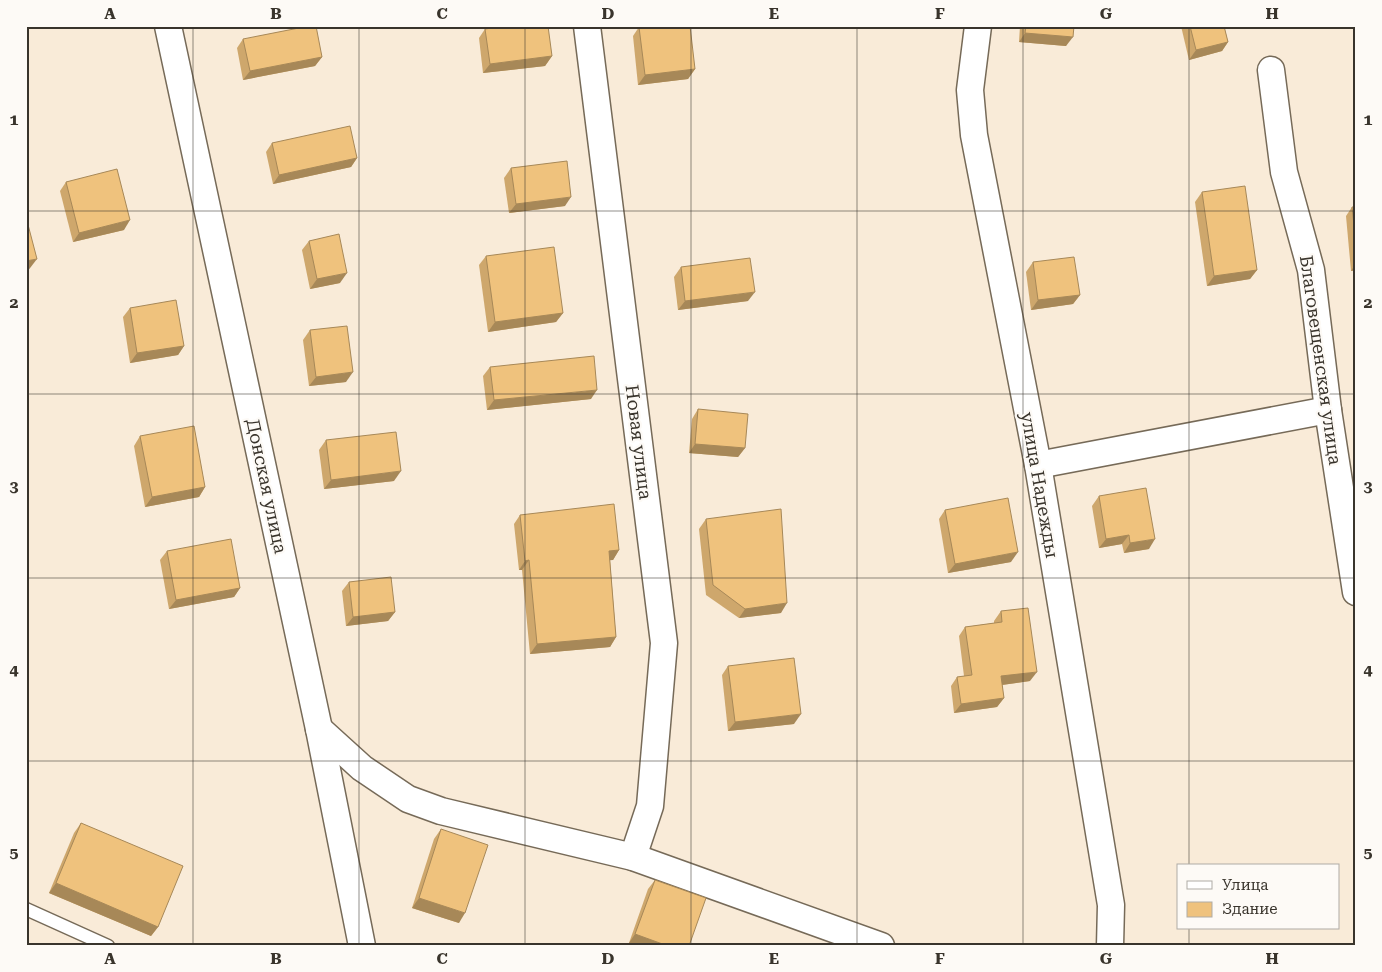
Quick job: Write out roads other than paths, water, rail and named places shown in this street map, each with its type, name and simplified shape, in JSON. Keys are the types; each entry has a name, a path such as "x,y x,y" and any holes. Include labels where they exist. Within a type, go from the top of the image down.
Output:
{"street":[{"name":"Донская улица","path":"168,26 319,729 362,946"},
{"name":"Новая улица","path":"587,26 664,642 650,806 633,857"},
{"name":"улица Надежды","path":"978,26 970,90 974,135 1038,465 1111,905 1110,946"},
{"name":"Благовещенская улица","path":"1271,70 1284,172 1311,270 1328,410 1356,592"},
{"path":"1038,465 1328,410"},
{"path":"319,729 362,768 408,799 441,811 633,857 881,946"}],"lane":[{"path":"26,909 108,946"}]}
